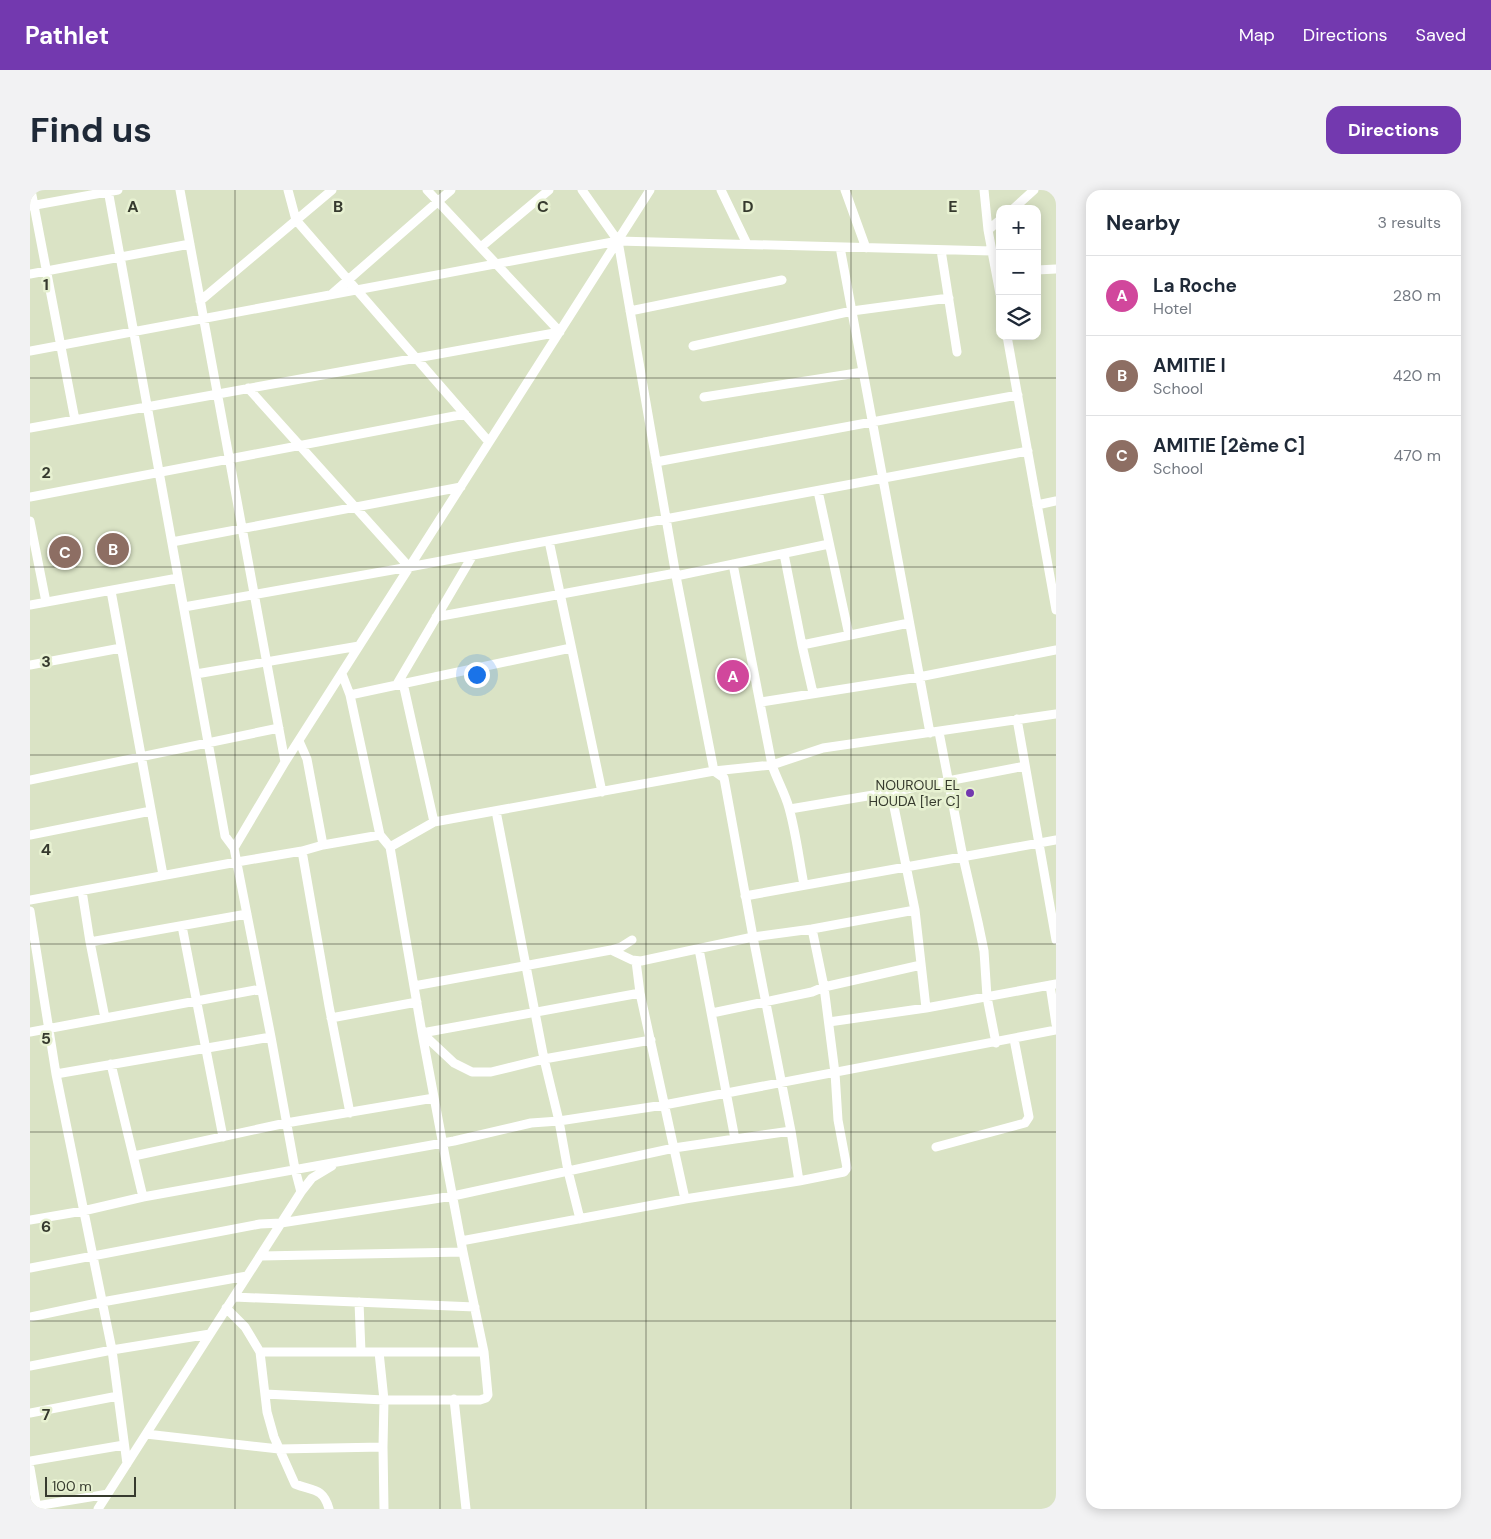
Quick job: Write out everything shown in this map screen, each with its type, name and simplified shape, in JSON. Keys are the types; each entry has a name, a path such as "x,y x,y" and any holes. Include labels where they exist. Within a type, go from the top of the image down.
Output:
{"street":[{"path":"31,190 32,205 74,420"},
{"path":"180,190 285,762"},
{"path":"288,190 296,220 490,442"},
{"path":"200,301 332,190"},
{"path":"427,190 560,332"},
{"path":"332,294 451,190"},
{"path":"480,247 549,190"},
{"path":"582,190 618,241 676,574 714,771 724,778 799,1181"},
{"path":"234,848 285,762 650,190"},
{"path":"721,190 746,244"},
{"path":"845,190 866,248"},
{"path":"984,190 988,230 996,264"},
{"path":"1017,205 1034,190"},
{"path":"32,205 111,191 120,257 225,836 234,848 237,862 286,1123 301,1192"},
{"path":"988,230 996,223"},
{"path":"30,351 618,241 992,251"},
{"path":"30,274 190,244"},
{"path":"840,247 930,733"},
{"path":"941,250 957,352"},
{"path":"1041,270 1056,269"},
{"path":"630,311 782,280"},
{"path":"693,346 852,311 949,298"},
{"path":"30,428 560,332"},
{"path":"1008,340 1056,610"},
{"path":"704,397 863,372"},
{"path":"248,388 409,567"},
{"path":"656,462 1018,395"},
{"path":"30,497 466,414"},
{"path":"184,607 409,567 1028,451"},
{"path":"172,542 461,487"},
{"path":"818,491 849,635"},
{"path":"1037,505 1056,501"},
{"path":"30,521 46,602"},
{"path":"549,541 602,792"},
{"path":"436,617 733,564 829,544"},
{"path":"784,554 813,693"},
{"path":"434,822 400,684 436,617 473,555"},
{"path":"733,564 772,765 776,778 783,787 790,809 804,884"},
{"path":"30,605 178,578"},
{"path":"110,591 164,875"},
{"path":"802,645 909,623"},
{"path":"196,674 359,646"},
{"path":"30,665 121,648"},
{"path":"350,695 571,648"},
{"path":"761,702 919,677 1056,650"},
{"path":"265,1394 384,1400 480,1400 488,1395 484,1352 434,1098 390,847 380,835 350,695 342,674"},
{"path":"390,847 434,822 714,771 772,765 823,748 1056,714"},
{"path":"1017,719 1056,940"},
{"path":"30,780 279,728"},
{"path":"939,732 963,857 982,942 987,997 996,1043"},
{"path":"299,741 307,759 323,845"},
{"path":"790,809 1025,766"},
{"path":"891,792 914,910 926,1008"},
{"path":"30,835 151,811"},
{"path":"496,811 544,1059 580,1219"},
{"path":"30,900 380,835"},
{"path":"745,896 1056,840"},
{"path":"302,851 331,1018 350,1113"},
{"path":"82,891 105,1018"},
{"path":"611,950 632,960 641,961 753,937 812,929 914,910"},
{"path":"30,911 56,1074 112,1350 127,1464"},
{"path":"90,942 247,914"},
{"path":"182,926 223,1137"},
{"path":"461,1241 685,1199 844,1172 847,1168 838,1120 829,1022 812,929"},
{"path":"414,986 611,950 621,947 632,940"},
{"path":"699,949 735,1139"},
{"path":"636,961 640,993 685,1199"},
{"path":"712,1013 812,992 824,987 921,965"},
{"path":"829,1022 926,1008 1053,985 1056,1024"},
{"path":"30,1032 261,989"},
{"path":"422,1033 640,993"},
{"path":"331,1018 417,1002"},
{"path":"30,1220 83,1211 143,1197 443,1142 530,1123 559,1121 664,1105 1056,1030"},
{"path":"422,1033 454,1062 472,1072 491,1072 544,1059 651,1040"},
{"path":"56,1074 271,1037"},
{"path":"936,1147 1025,1122 1029,1117 1014,1039"},
{"path":"111,1064 143,1197"},
{"path":"134,1156 286,1123 434,1098"},
{"path":"30,1268 260,1224 281,1223 453,1196 674,1148 791,1131"},
{"path":"98,1509 301,1192 312,1178 324,1169 342,1161"},
{"path":"261,1256 463,1252"},
{"path":"30,1317 247,1276"},
{"path":"234,1297 474,1307"},
{"path":"359,1302 360,1352"},
{"path":"226,1308 245,1327 260,1352 267,1412 274,1437 295,1484 313,1488 327,1501 329,1509"},
{"path":"30,1366 210,1334"},
{"path":"260,1352 484,1352"},
{"path":"379,1352 384,1400 384,1509"},
{"path":"30,1413 118,1396"},
{"path":"454,1399 466,1509"},
{"path":"146,1434 279,1449 383,1447"},
{"path":"30,1461 124,1445"},
{"path":"30,1468 35,1507 108,1494"}],"place":[{"name":"AMITIE I","path":"113,549"},
{"name":"AMITIE [2ème C]","path":"65,552"},
{"name":"La Roche","path":"733,676"},
{"name":"NOUROUL EL HOUDA [1er C]","path":"970,793"}]}
